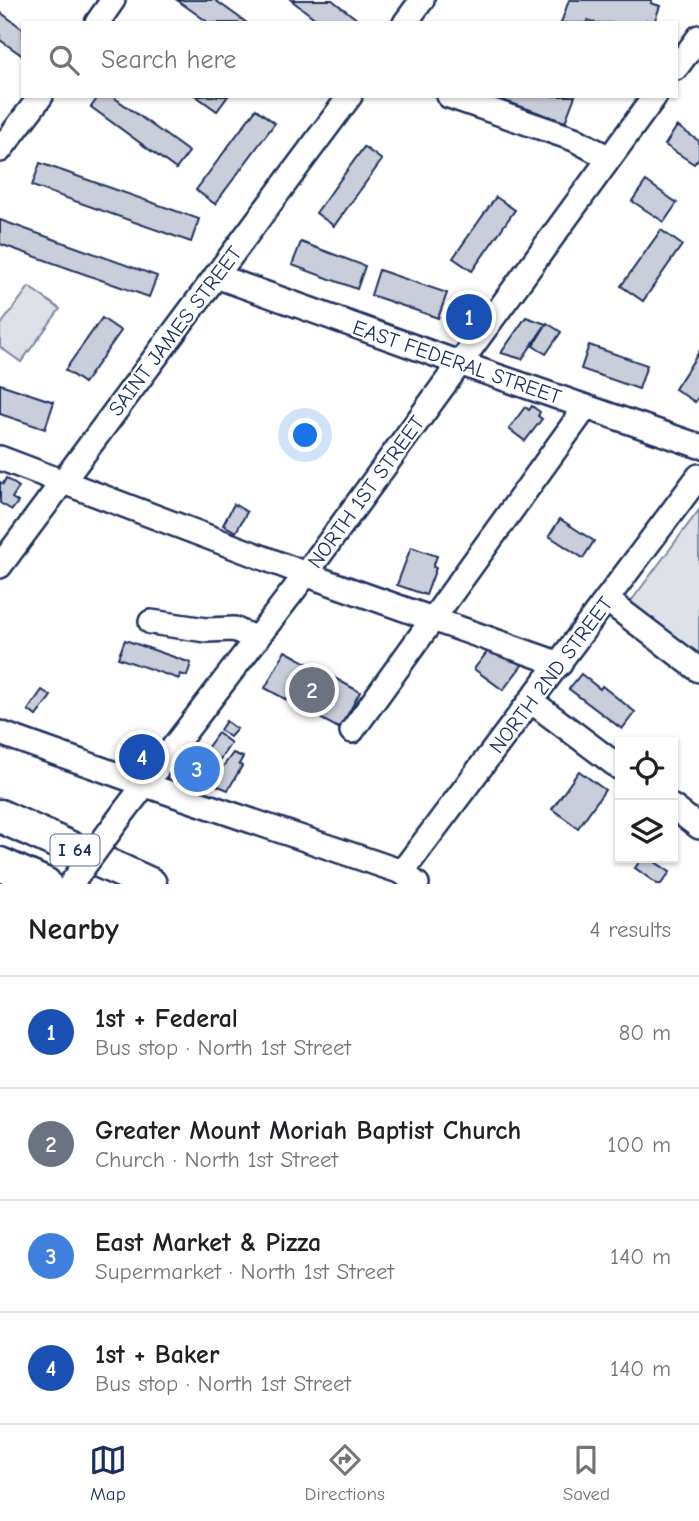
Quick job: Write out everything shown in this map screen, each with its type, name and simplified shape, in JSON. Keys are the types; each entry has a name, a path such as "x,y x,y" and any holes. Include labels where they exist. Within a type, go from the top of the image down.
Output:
{"highway":[{"name":"I 64","path":"0,816 149,884"},
{"path":"0,864 45,884"}],"street":[{"path":"98,21 113,0"},
{"path":"406,21 422,0"},
{"path":"678,65 699,37"},
{"path":"0,150 39,98"},
{"name":"SAINT JAMES STREET","path":"0,566 349,98"},
{"path":"455,98 575,139 610,158"},
{"name":"NORTH 1ST STREET","path":"71,884 306,574 654,98"},
{"name":"EAST FEDERAL STREET","path":"216,276 699,446"},
{"path":"352,731 586,407"},
{"path":"0,458 306,574 560,664"},
{"name":"NORTH 2ND STREET","path":"410,878 531,701 699,476"},
{"path":"607,600 699,670"},
{"path":"150,622 206,630 234,629 257,639"},
{"path":"531,701 615,764"},
{"path":"0,733 410,878"},
{"path":"678,811 699,827"}],"shaded area":[{"path":"29,287 60,309 21,362 0,347 0,326"},
{"path":"699,510 699,658 629,604"}],"building":[{"path":"177,0 215,0 244,21 206,21"},
{"path":"291,0 332,0 359,21 318,21"},
{"path":"569,0 652,0 651,3 660,6 655,21 562,21"},
{"path":"0,12 21,28 21,55 0,40"},
{"path":"98,98 115,98 189,152 176,169 91,107"},
{"path":"199,98 227,98 217,111"},
{"path":"502,98 574,98 565,122"},
{"path":"256,109 275,123 215,204 196,190"},
{"path":"677,126 699,141 699,158 694,164 665,145"},
{"path":"364,147 382,160 334,226 316,213"},
{"path":"40,163 199,219 191,242 32,186"},
{"path":"646,181 677,203 664,222 632,201"},
{"path":"496,197 515,210 472,271 453,258"},
{"path":"0,220 157,276 149,297 0,244"},
{"path":"661,230 682,245 643,301 621,286"},
{"path":"301,242 365,266 357,289 292,265"},
{"path":"379,270 447,293 438,318 371,295"},
{"path":"526,317 546,324 522,359 501,353"},
{"path":"102,318 121,331 84,383 65,370"},
{"path":"547,323 561,332 546,354 533,346"},
{"path":"589,345 647,365 639,389 581,369"},
{"path":"699,352 699,396 695,402 675,389"},
{"path":"0,384 54,402 45,429 0,414"},
{"path":"532,406 540,412 538,416 542,419 525,441 509,429 525,407 529,410"},
{"path":"6,478 19,487 12,498 18,502 12,510 0,503 0,482 3,484"},
{"path":"234,504 247,512 236,532 223,525"},
{"path":"560,519 594,541 583,558 549,536"},
{"path":"411,547 437,556 433,567 436,568 426,595 397,585"},
{"path":"125,640 191,663 187,676 180,674 179,679 118,658"},
{"path":"491,647 526,660 503,690 474,669"},
{"path":"285,651 360,692 340,729 265,688"},
{"path":"581,674 600,689 602,686 635,712 622,729 569,689"},
{"path":"42,690 51,696 36,716 28,710"},
{"path":"226,721 237,729 230,737 220,730"},
{"path":"218,733 231,743 206,780 192,769"},
{"path":"233,753 243,757 239,764 242,766 228,790 211,783"},
{"path":"579,771 605,790 578,828 552,809"},
{"path":"638,863 656,863 670,872 661,884 657,884 635,868"}],"place":[{"name":"1st + Federal","path":"469,317"},
{"name":"Greater Mount Moriah Baptist Church","path":"312,690"},
{"name":"1st + Baker","path":"142,757"},
{"name":"East Market & Pizza","path":"197,769"}]}
